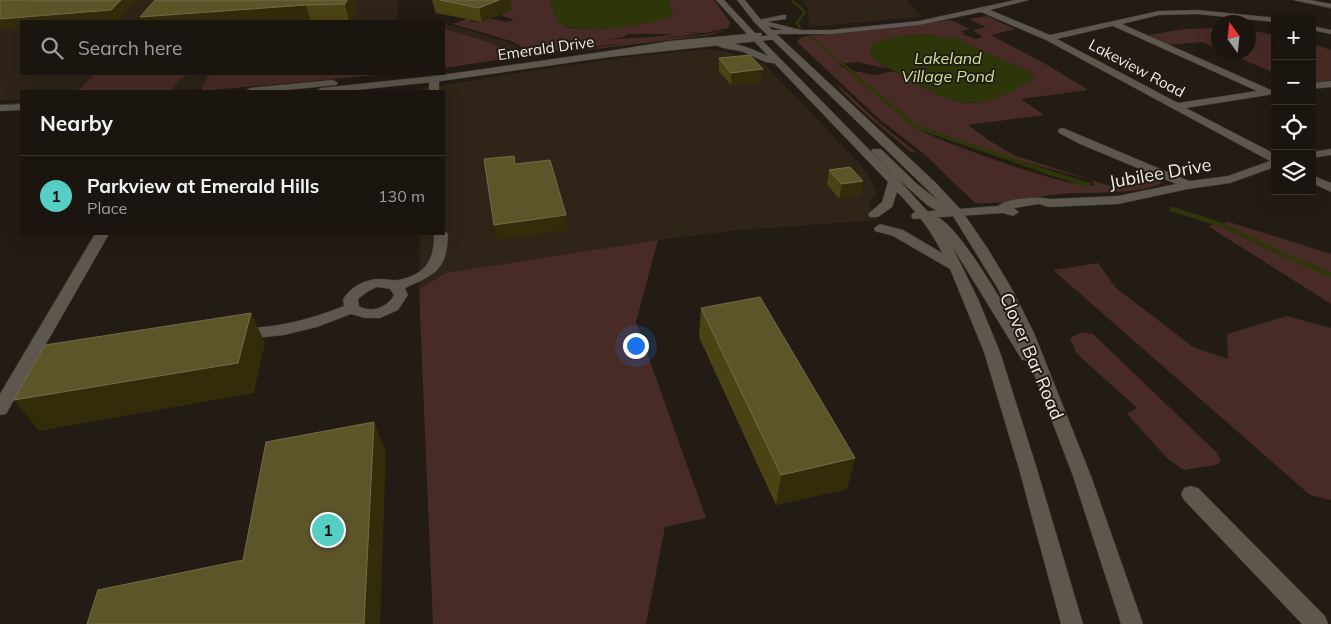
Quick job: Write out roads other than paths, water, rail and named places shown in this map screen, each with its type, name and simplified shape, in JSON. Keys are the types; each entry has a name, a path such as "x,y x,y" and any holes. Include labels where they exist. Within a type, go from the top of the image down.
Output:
{"street":[{"name":"Clover Bar Road","path":"741,0 758,21 761,35 784,69 894,181 922,216 940,234 971,299 992,352 1028,468 1072,624"},
{"path":"609,54 670,44 872,25 919,23 1025,0"},
{"path":"1297,0 1325,2 1331,6"},
{"path":"974,1 997,7"},
{"name":"Clover Bar Road","path":"721,2 849,107 931,184 958,214 1005,289 1026,333 1082,476 1132,624"},
{"path":"710,37 731,28 732,20 721,2"},
{"path":"958,6 966,13"},
{"name":"Lakeview Road","path":"983,10 1049,38 1271,156"},
{"path":"1049,38 1159,13 1197,12 1271,20"},
{"path":"758,21 783,17"},
{"path":"758,21 794,32"},
{"path":"1114,22 1271,92"},
{"path":"1316,29 1331,32"},
{"name":"Emerald Drive","path":"445,71 608,48 710,37 761,35"},
{"name":"Emerald Drive","path":"331,90 434,79 761,35"},
{"path":"696,45 724,45 745,49 767,58 784,69"},
{"path":"260,90 413,75"},
{"path":"434,79 434,90"},
{"path":"1316,86 1331,84"},
{"path":"1177,106 1271,92"},
{"path":"812,98 858,133 931,202 945,210 958,214"},
{"path":"0,108 20,107"},
{"path":"0,116 20,115"},
{"path":"1064,130 1084,142 1188,185"},
{"path":"1316,154 1331,152"},
{"name":"Jubilee Drive","path":"958,214 1004,209 1012,212 1046,207 1049,203 1118,200 1188,185 1230,179 1271,165"},
{"path":"1316,180 1331,188"},
{"path":"874,214 888,204 894,181"},
{"path":"922,216 958,214"},
{"path":"922,216 941,223 952,233 1044,380"},
{"path":"880,228 898,233 955,266"},
{"path":"0,409 101,235"},
{"path":"397,286 432,269 437,264 441,252 441,235"},
{"path":"376,283 397,286 402,295 395,305 371,314 356,312 352,308 350,299 360,289 376,283"},
{"path":"226,333 251,334 290,329 319,321 352,308"},
{"path":"28,362 46,359"},
{"path":"1191,494 1317,624"}],"water":[{"path":"550,0 669,0 673,16 632,26 583,29 558,23"},
{"name":"Lakeland Village Pond","path":"923,34 954,38 1030,72 1034,77 1012,92 983,103 961,102 939,96 875,60 869,51 871,45 890,37"}],"waterway":[{"path":"792,0 805,12 797,23 800,28"},
{"path":"810,36 858,77"},
{"path":"856,76 917,127 1048,172"},
{"path":"1044,171 1089,185"},
{"path":"1172,209 1225,226 1288,257 1331,275"}],"place":[{"name":"Parkview at Emerald Hills","path":"328,530"}]}
